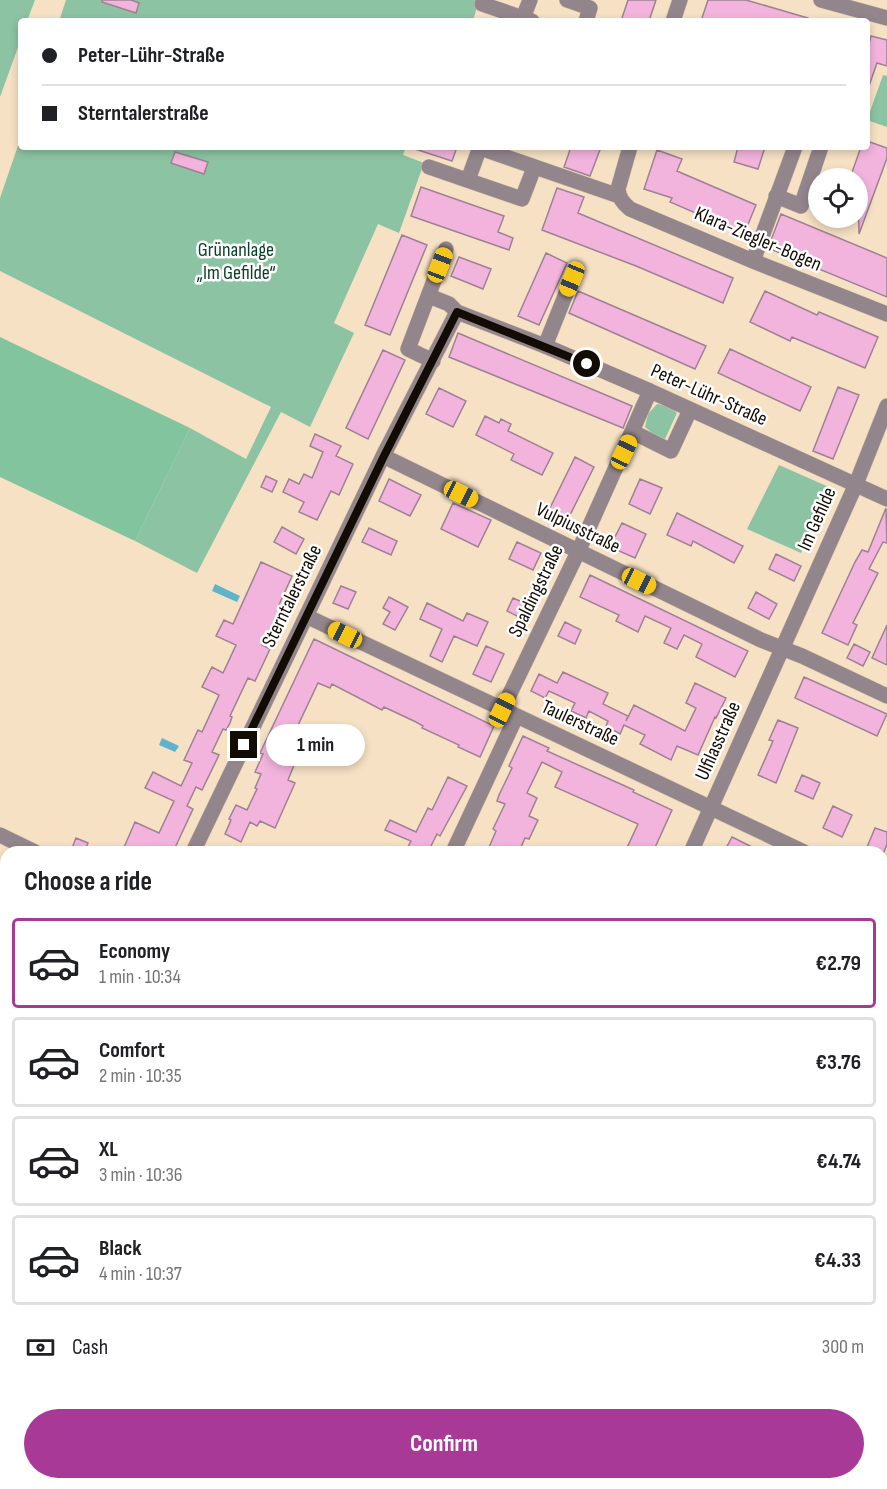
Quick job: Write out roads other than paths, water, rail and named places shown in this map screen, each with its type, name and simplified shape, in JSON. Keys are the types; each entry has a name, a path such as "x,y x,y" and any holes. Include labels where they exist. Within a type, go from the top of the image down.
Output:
{"street":[{"path":"528,18 530,0"},
{"path":"567,0 590,8 587,18"},
{"path":"675,18 680,0"},
{"path":"821,0 887,18"},
{"path":"482,4 522,18"},
{"name":"Klara-Ziegler-Bogen","path":"468,180 479,150"},
{"name":"Klara-Ziegler-Bogen","path":"485,150 619,195 630,209 887,314"},
{"path":"619,195 620,176 629,150"},
{"path":"753,261 794,150"},
{"path":"776,196 801,206 820,150"},
{"path":"429,167 522,199 534,168"},
{"path":"433,361 408,349 446,249"},
{"path":"544,346 574,271"},
{"path":"429,296 449,304 457,312"},
{"name":"Peter-Lühr-Straße","path":"457,312 650,391 887,499"},
{"name":"Sterntalerstraße","path":"196,846 384,456 457,312"},
{"name":"Spaldingstraße","path":"455,846 509,713 650,391"},
{"name":"Im Gefilde","path":"783,648 856,484 887,406"},
{"path":"633,432 671,451 690,410"},
{"name":"Vulpiusstraße","path":"384,456 761,640 887,696"},
{"name":"Taulerstraße","path":"306,616 791,846"},
{"name":"Ulfilasstraße","path":"694,846 783,648"},
{"path":"0,835 23,846"}],"water":[{"path":"215,584 240,596 237,602 212,591"},
{"path":"162,738 179,746 175,752 159,745"}],"park label":[{"name":"Grünanlage „Im Gefilde“","path":"236,262"}]}
